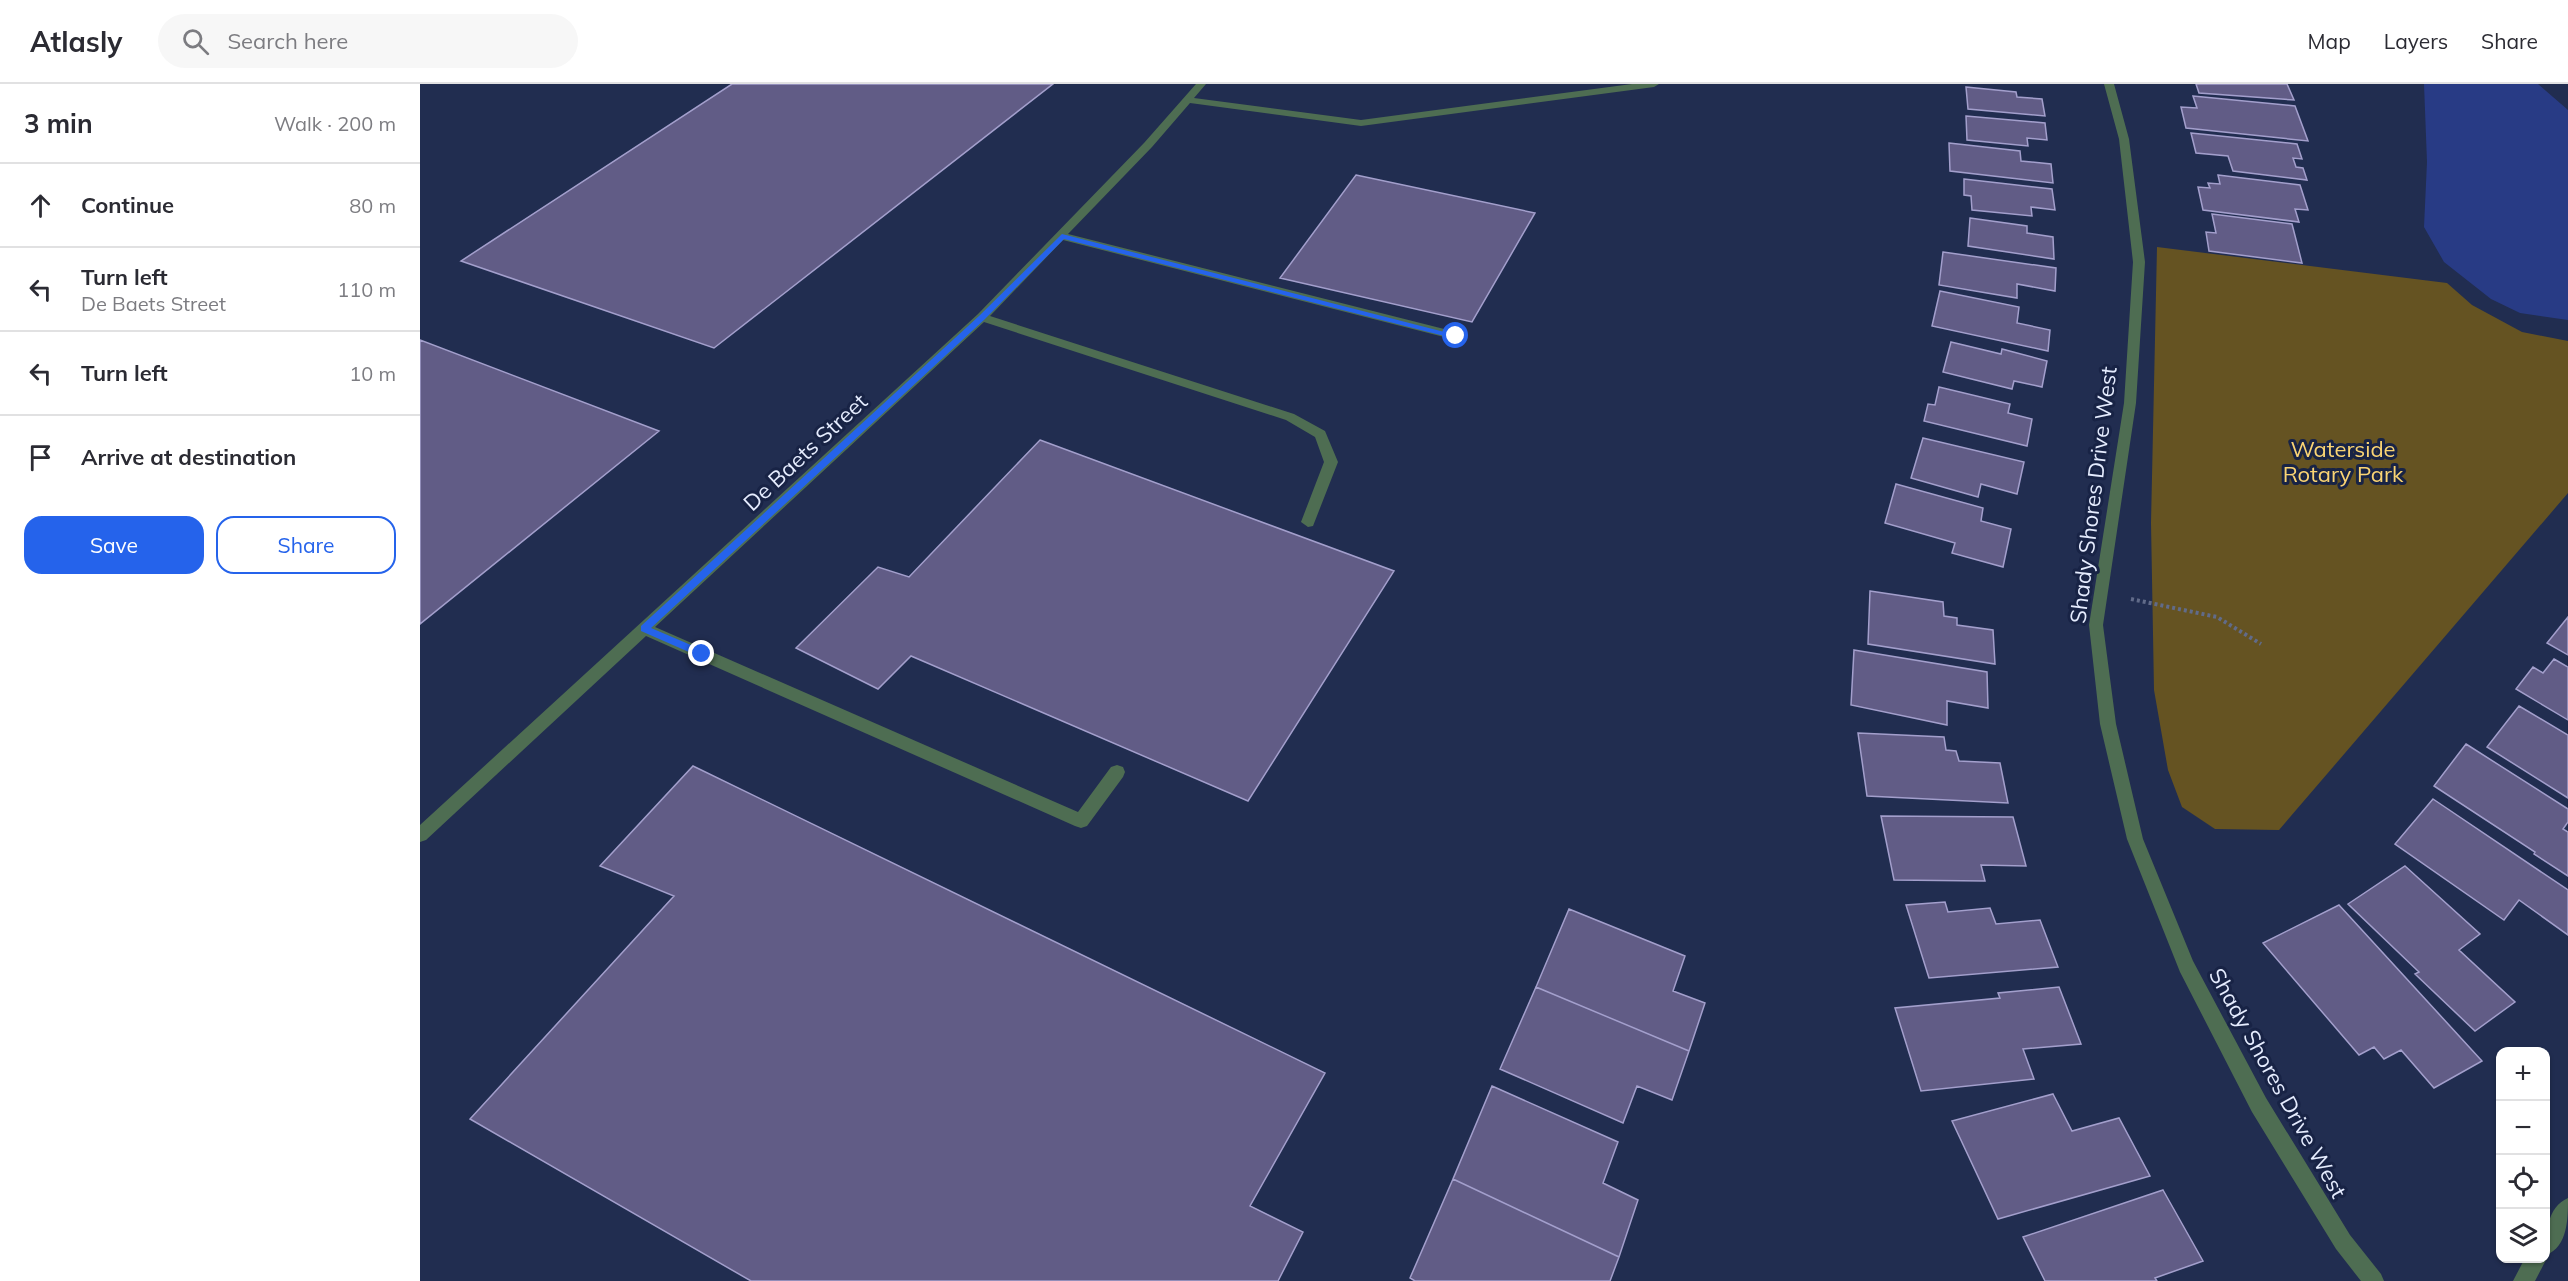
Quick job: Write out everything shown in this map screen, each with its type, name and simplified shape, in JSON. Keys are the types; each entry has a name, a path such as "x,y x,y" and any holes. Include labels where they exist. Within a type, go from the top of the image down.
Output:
{"street":[{"name":"De Baets Street","path":"420,835 982,317 1062,236 1189,100 1201,84"},
{"path":"1189,100 1361,123 1654,84"},
{"name":"Shady Shores Drive West","path":"2109,84 2124,139 2139,262 2130,403 2096,625 2108,724 2135,840 2186,966 2259,1105 2343,1242 2374,1281"},
{"path":"1062,236 1456,336"},
{"path":"982,317 1290,417 1320,434 1331,462 1308,522"},
{"path":"644,628 1081,820 1117,772"},
{"path":"2550,1238 2568,1208"},
{"path":"2523,1281 2534,1263"}],"path":[{"path":"2101,592 2217,617 2261,644"}],"green space":[{"name":"Waterside Rotary Park","path":"2157,247 2447,283 2472,305 2522,332 2568,341 2568,493 2279,830 2215,829 2182,807 2168,770 2154,690 2151,523"}],"water":[{"path":"2424,84 2538,84 2568,110 2568,320 2520,313 2491,299 2444,262 2424,227 2427,162"}],"building":[{"path":"732,84 1053,84 714,348 461,261"},
{"path":"2196,84 2287,84 2294,100 2199,93"},
{"path":"1966,87 2016,92 2017,97 2042,99 2045,116 1968,109"},
{"path":"2193,96 2295,106 2308,141 2186,128 2181,107 2197,108"},
{"path":"1966,116 2045,123 2047,140 2027,138 2028,146 1967,140"},
{"path":"2191,133 2297,144 2302,159 2293,158 2296,167 2303,168 2307,180 2233,171 2228,156 2196,153"},
{"path":"1949,143 2020,151 2021,161 2051,164 2053,183 1950,171"},
{"path":"1356,175 1535,213 1472,322 1280,278"},
{"path":"2218,175 2300,185 2308,210 2295,209 2299,222 2203,210 2198,187 2210,188 2208,183 2220,184"},
{"path":"1964,179 2052,189 2055,210 2031,207 2032,216 1972,210 1971,196 1964,195"},
{"path":"2212,214 2292,224 2302,263 2209,251 2206,232 2216,233"},
{"path":"1970,218 2027,226 2027,233 2053,237 2054,259 1968,246"},
{"path":"1943,252 2056,268 2055,291 2017,284 2017,298 1939,285"},
{"path":"1940,291 2019,307 2017,323 2050,330 2048,351 1932,326"},
{"path":"420,340 659,431 420,624"},
{"path":"1951,342 2001,354 2002,349 2047,361 2042,387 2014,381 2012,389 1943,372"},
{"path":"1939,387 2010,404 2008,413 2032,419 2027,446 1924,421 1928,404 1935,405"},
{"path":"1923,438 2024,462 2017,494 1981,484 1978,497 1911,478"},
{"path":"1040,440 1394,571 1248,801 911,656 878,689 796,648 878,567 909,577"},
{"path":"1896,484 1983,508 1981,521 2011,529 2003,567 1952,553 1955,543 1885,523"},
{"path":"1870,591 1943,602 1944,616 1957,618 1957,625 1993,630 1995,664 1868,644"},
{"path":"2568,617 2568,655 2547,643"},
{"path":"1854,650 1987,672 1988,708 1947,701 1947,725 1851,705"},
{"path":"2554,659 2568,667 2568,720 2516,689 2533,667 2543,673"},
{"path":"2519,706 2568,735 2568,798 2487,747"},
{"path":"1858,733 1944,737 1946,750 1956,751 1959,761 2000,763 2008,803 1867,796"},
{"path":"2466,744 2568,809 2568,822 2563,829 2568,832 2568,876 2434,786"},
{"path":"693,766 1325,1073 1250,1206 1303,1232 1278,1281 751,1281 470,1119 674,896 600,866"},
{"path":"2433,799 2568,890 2568,935 2519,900 2504,920 2395,844"},
{"path":"1881,816 2013,817 2026,866 1981,865 1985,881 1894,880"},
{"path":"2405,866 2480,934 2459,950 2515,1002 2475,1031 2415,974 2419,972 2348,904"},
{"path":"1945,902 1948,912 1990,908 1996,924 2040,920 2058,967 1929,978 1906,905"},
{"path":"2339,905 2482,1061 2434,1088 2401,1050 2384,1059 2374,1047 2359,1055 2263,943"},
{"path":"1569,909 1685,956 1673,991 1705,1003 1689,1051 1536,987"},
{"path":"1536,987 1689,1051 1672,1100 1637,1086 1623,1123 1500,1069"},
{"path":"2059,987 2081,1044 2023,1049 2034,1079 1921,1091 1895,1008 2000,998 1998,993"},
{"path":"1492,1086 1618,1142 1603,1183 1638,1200 1619,1257 1453,1179"},
{"path":"2053,1094 2072,1131 2119,1118 2150,1176 1998,1219 1952,1121"},
{"path":"1453,1179 1619,1257 1610,1281 1415,1281 1410,1278"},
{"path":"2163,1190 2203,1261 2155,1278 2157,1281 2045,1281 2023,1237"}],"route":[{"path":"702,654 644,628 982,317 1062,236 1456,336"}]}
